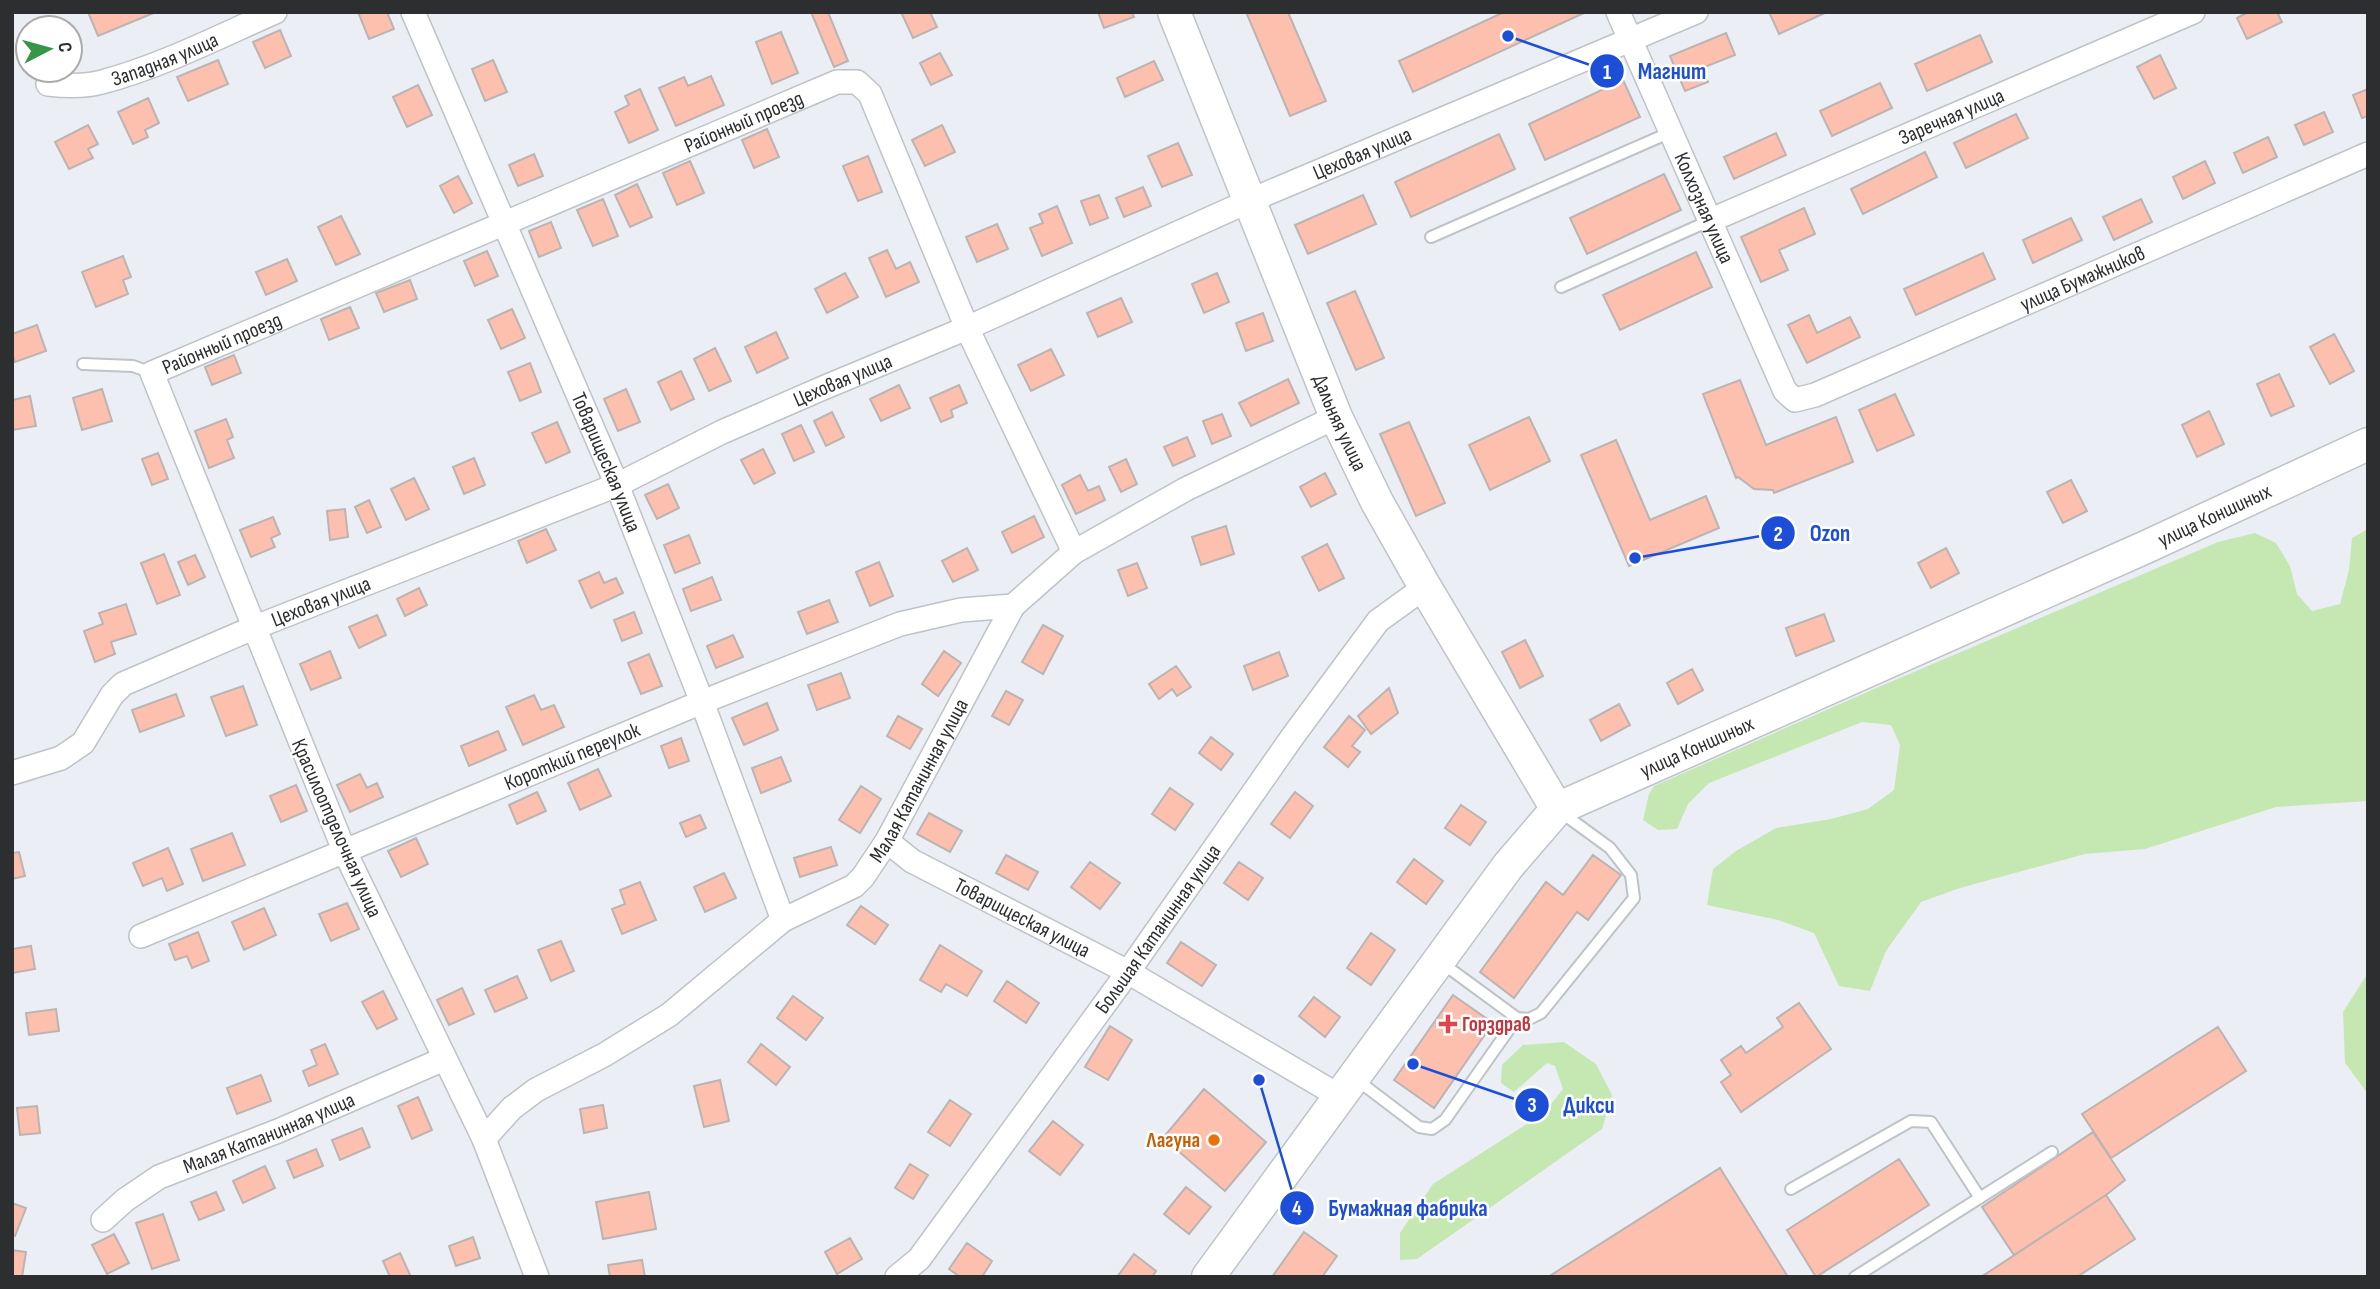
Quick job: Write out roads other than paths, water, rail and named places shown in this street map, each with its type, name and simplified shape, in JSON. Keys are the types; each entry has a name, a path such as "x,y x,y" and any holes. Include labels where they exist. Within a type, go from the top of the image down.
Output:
{"main road":[{"name":"Дальняя улица","path":"1174,12 1336,416 1377,502 1556,809"},
{"name":"улица Коншиных","path":"1208,1277 1508,866 1556,809 2146,547 2368,444"}],"street":[{"name":"Западная улица","path":"48,84 72,86 101,82 170,58 275,12"},
{"name":"Товарищеская улица","path":"413,12 617,485 783,920"},
{"name":"Колхозная улица","path":"1618,12 1785,391 1795,400"},
{"name":"Цеховая улица","path":"12,773 61,758 83,743 112,695 123,684 253,628 617,485 722,432 967,328 1249,201 1696,12"},
{"name":"Заречная улица","path":"1709,221 2193,12"},
{"name":"Районный проезд","path":"152,373 837,82 857,82 870,94 967,328 1074,552"},
{"name":"улица Бумажников","path":"1795,400 1815,394 2368,154"},
{"name":"Красилоотделочная улица","path":"152,373 344,850 484,1139 537,1277"},
{"name":"Малая Катанинная улица","path":"484,1139 512,1108 537,1090 604,1055 669,1015 783,920 854,886 887,841 1013,606 1074,552 1186,489 1336,416"},
{"name":"Большая Катанинная улица","path":"897,1277 919,1259 1378,621 1425,587"},
{"name":"Короткий переулок","path":"141,936 702,702 900,624 961,610 1013,606"},
{"name":"Товарищеская улица","path":"887,841 912,861 1346,1087"},
{"name":"Малая Катанинная улица","path":"103,1220 125,1200 159,1177 278,1131 444,1059"}],"lane":[{"path":"1431,237 1671,132"},
{"path":"1561,287 1709,221"},
{"path":"83,364 133,366 152,373"},
{"path":"1439,961 1517,1018 1529,1019 1541,1013 1634,898 1631,875 1610,848 1556,809"},
{"path":"1346,1087 1419,1127 1432,1129 1445,1120 1517,1018"},
{"path":"1791,1189 1911,1121 1931,1122 1980,1198"},
{"path":"1855,1277 2052,1152"}],"place":[{"name":"Магнит","path":"1508,36"},
{"name":"Ozon","path":"1635,558"},
{"name":"Горздрав","path":"1448,1024"},
{"name":"Дикси","path":"1413,1064"},
{"name":"Бумажная фабрика","path":"1259,1080"},
{"name":"Лагуна","path":"1214,1140"}]}
